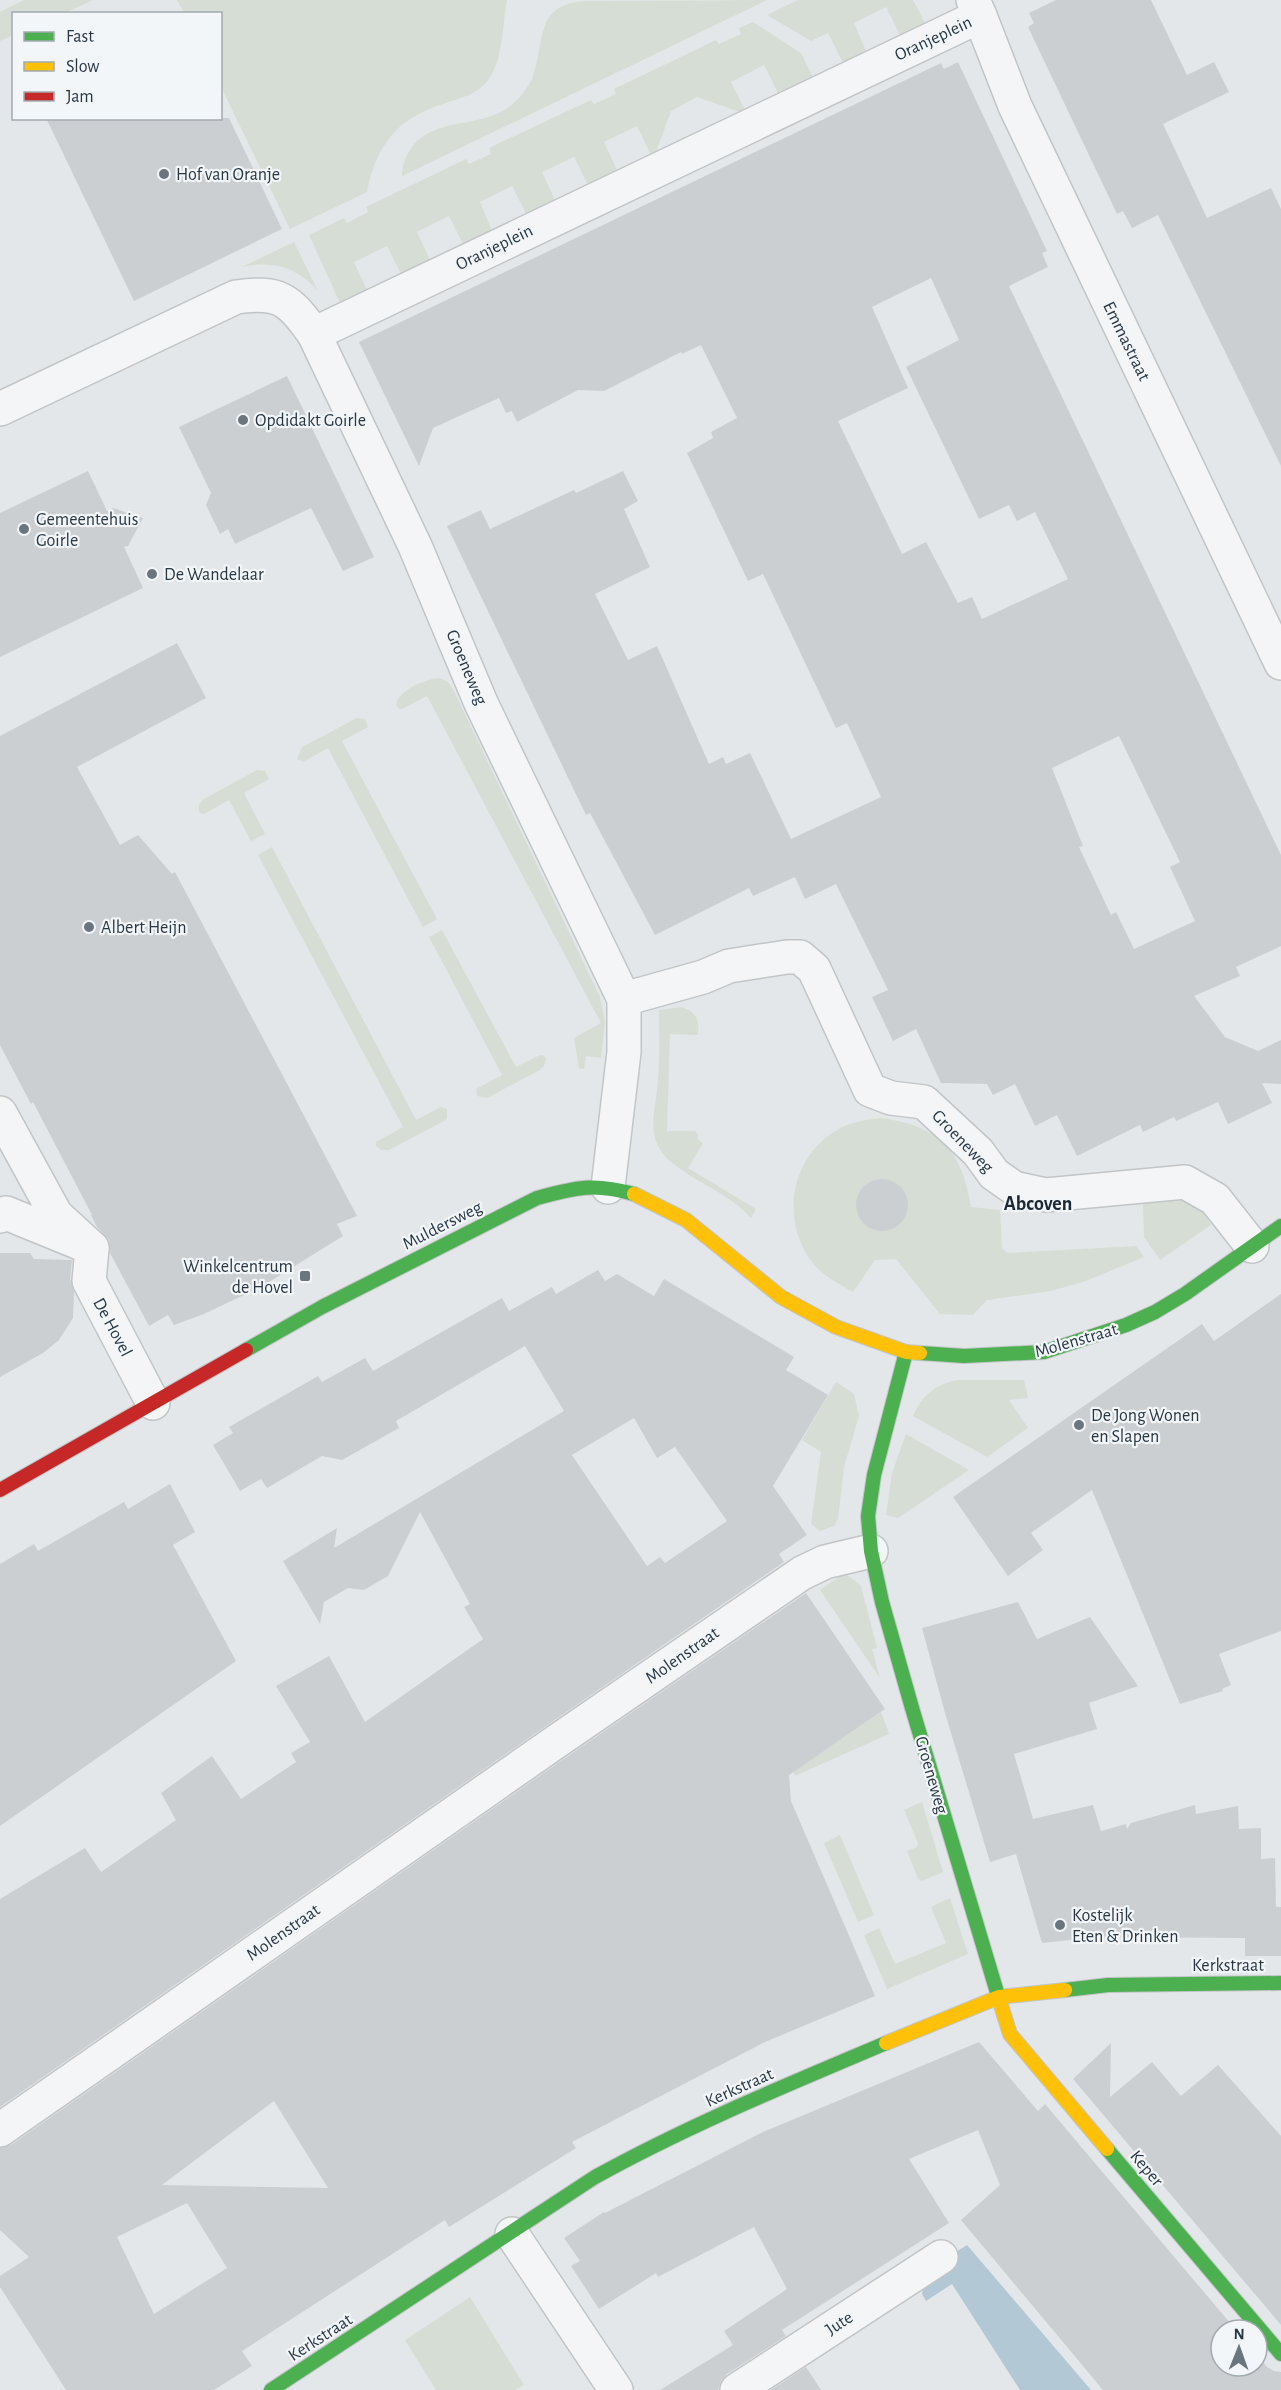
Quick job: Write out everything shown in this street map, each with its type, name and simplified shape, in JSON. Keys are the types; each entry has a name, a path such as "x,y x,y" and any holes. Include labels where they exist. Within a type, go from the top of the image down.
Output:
{"street":[{"name":"Oranjeplein","path":"314,334 976,8"},
{"name":"Emmastraat","path":"976,8 1015,106 1281,663"},
{"path":"0,409 236,297 260,294 279,298 296,309 314,334"},
{"name":"Groeneweg","path":"314,334 415,546 482,702 624,999 624,1052 608,1187"},
{"name":"Groeneweg","path":"624,999 703,977 729,966 800,957 814,969 870,1090 891,1098 924,1102 978,1152 994,1174 1014,1188 1046,1195 1185,1182 1215,1199 1271,1239"},
{"path":"0,1113 56,1215 92,1248"},
{"name":"Muldersweg","path":"0,1490 322,1307 517,1207 537,1198 573,1188 608,1187 641,1196 686,1220 781,1297 836,1327 906,1352"},
{"path":"0,1216 6,1213 92,1248"},
{"name":"Molenstraat","path":"906,1352 964,1356 1014,1355 1044,1352 1072,1344 1155,1312 1271,1239"},
{"name":"De Hovel","path":"92,1248 89,1281 153,1403"},
{"path":"871,1551 868,1516 874,1475 906,1352"},
{"name":"Groeneweg","path":"871,1551 882,1602 912,1708 999,1997"},
{"name":"Molenstraat","path":"0,2130 557,1741 793,1580 825,1562 871,1551"},
{"name":"Kerkstraat","path":"271,2390 512,2234 595,2177 644,2150 749,2102 950,2016 999,1997 1130,1983 1281,1983"},
{"name":"Keper","path":"999,1997 1010,2034 1281,2354"},
{"path":"512,2234 615,2390"},
{"name":"Jute","path":"737,2390 941,2257"}],"shaded area":[{"path":"24,0 93,0 67,12 12,12 12,35 0,41 0,12"},
{"path":"177,0 507,0 497,62 484,85 468,95 413,117 391,136 383,148 376,161 367,192 290,229 222,89 222,12 183,12"},
{"path":"767,0 402,176 407,156 419,139 443,127 497,114 516,101 532,79 544,28 557,9 585,1"},
{"path":"798,0 913,0 925,23 900,35 886,7 854,23 866,51 843,63 828,33 811,41 767,15"},
{"path":"753,22 801,53 813,77 778,93 764,65 731,82 745,110 740,112 697,97 671,111 656,152 651,155 637,126 604,142 617,170 588,185 574,157 542,172 555,200 526,214 512,186 480,202 492,231 463,244 449,216 417,232 430,260 401,274 387,246 354,262 367,290 340,303 309,235 344,218 347,223 368,212 366,207 466,159 469,164 491,154 489,148 591,100 594,104 616,94 614,89 716,40 719,44 741,34 739,28"},
{"path":"294,242 318,291 302,276 283,267 263,264 242,267"},
{"path":"439,678 447,681 453,689 600,997 605,1022 601,1058 586,1056 584,1069 579,1068 574,1038 601,1023 427,696 402,709 396,705 407,690 420,683"},
{"path":"357,718 365,719 368,727 342,741 437,919 423,927 328,748 303,762 297,759 302,747"},
{"path":"257,770 265,771 269,779 244,793 265,834 251,841 229,800 204,814 200,813 199,805 204,799"},
{"path":"272,847 416,1120 441,1107 447,1109 447,1118 444,1121 389,1150 381,1150 376,1146 376,1142 403,1127 258,855"},
{"path":"442,930 516,1067 540,1055 546,1058 540,1070 487,1098 477,1096 476,1089 502,1075 429,937"},
{"path":"681,1007 696,1017 698,1035 670,1034 667,1131 695,1131 698,1134 698,1140 703,1143 688,1168 756,1209 751,1218 734,1202 684,1172 665,1156 658,1146 653,1126 659,1063 659,1010"},
{"path":"881,1118 918,1127 933,1134 944,1144 954,1155 961,1170 971,1207 1000,1210 1002,1248 1007,1253 1136,1246 1144,1257 1086,1281 1051,1291 987,1300 973,1315 940,1314 896,1259 875,1260 853,1292 819,1270 804,1249 797,1231 794,1212 795,1193 799,1175 808,1158 821,1142 847,1125"},
{"path":"1186,1198 1201,1208 1211,1225 1160,1260 1144,1237 1143,1203 1145,1200"},
{"path":"958,1380 1024,1380 1028,1398 1009,1400 1028,1428 987,1457 913,1416 925,1396 943,1384"},
{"path":"836,1382 854,1394 859,1416 844,1467 838,1519 834,1526 820,1531 811,1524 821,1452 802,1440"},
{"path":"906,1434 969,1470 898,1518 886,1515 892,1473"},
{"path":"845,1573 861,1586 877,1648 872,1649 880,1678 820,1590"},
{"path":"881,1712 889,1734 795,1776 790,1765 827,1749"},
{"path":"922,1802 943,1872 922,1881 918,1879 907,1851 917,1847 918,1843 904,1810"},
{"path":"840,1835 874,1915 858,1922 824,1843"},
{"path":"950,1898 968,1954 887,1989 864,1935 879,1928 895,1964 946,1943 931,1907"},
{"path":"470,2297 524,2385 515,2390 436,2390 405,2340"}],"water":[{"path":"967,2245 1091,2390 1020,2390 952,2284 926,2301 922,2294 923,2288 957,2266 951,2255"}],"building":[{"path":"1056,0 1151,0 1187,75 1214,62 1229,92 1163,124 1207,218 1271,188 1281,209 1281,466 1158,215 1132,228 1123,211 1117,214 1028,27 1034,23 1029,13"},
{"path":"958,62 1047,251 1042,253 1048,267 1009,286 1281,855 1281,946 1236,967 1240,976 1194,996 1225,1037 1258,1051 1281,1040 1281,1084 1262,1083 1272,1103 1228,1124 1218,1102 1176,1121 1174,1117 1143,1132 1140,1125 1077,1156 1057,1115 1035,1126 1015,1084 993,1095 987,1084 941,1083 916,1029 893,1041 872,997 888,990 836,884 805,899 795,877 753,896 749,888 655,935 590,813 586,815 447,526 481,510 490,529 574,490 576,493 623,471 638,501 624,509 650,567 595,594 628,660 657,646 709,764 723,757 726,764 750,753 791,839 881,797 847,723 836,728 763,574 748,581 687,453 713,438 711,432 737,418 701,345 682,354 681,352 604,391 578,390 517,422 512,411 506,413 499,398 433,428 419,466 359,342 941,63 944,69","holes":["931,278 959,340 906,367 979,519 1009,505 1017,521 1035,512 1068,579 982,619 972,597 958,603 926,542 902,554 838,421 908,388 872,307","1119,736 1180,862 1170,867 1195,921 1134,949 1116,912 1111,915 1079,847 1083,846 1052,768"]},
{"name":"Hof van Oranje","path":"222,118 229,118 282,229 134,301 47,120 222,120"},
{"path":"287,376 374,557 343,571 311,508 235,544 228,529 220,534 206,505 211,493 179,427"},
{"path":"88,471 107,511 113,508 143,518 128,546 124,547 143,588 0,657 0,513"},
{"path":"177,643 206,698 77,767 120,845 138,835 172,874 175,872 357,1216 337,1224 343,1236 261,1287 204,1314 174,1325 168,1315 149,1326 110,1253 109,1240 97,1227 33,1102 31,1104 0,1045 0,736"},
{"path":"877,1179 887,1179 901,1186 908,1205 901,1224 887,1231 877,1231 867,1227 860,1220 856,1210 856,1200 860,1190 867,1183"},
{"path":"0,1253 30,1253 34,1259 72,1260 70,1279 74,1292 73,1318 59,1340 43,1353 0,1377"},
{"path":"598,1270 605,1281 617,1274 654,1296 664,1279 794,1357 786,1370 828,1395 773,1486 807,1535 779,1554 784,1562 0,2107 0,1899 85,1848 101,1872 176,1820 161,1793 212,1756 241,1799 296,1762 291,1753 310,1742 276,1686 329,1656 365,1722 483,1639 464,1607 470,1604 420,1512 388,1576 364,1590 348,1588 324,1602 320,1624 283,1561 337,1528 334,1548 564,1411 525,1346 396,1421 399,1428 342,1460 322,1456 267,1488 261,1479 240,1491 213,1445 233,1433 229,1427 318,1376 322,1382 365,1358 373,1371 502,1298 509,1311 552,1287 556,1294","holes":["634,1418 657,1458 675,1447 727,1521 665,1563 660,1557 647,1566 572,1455"]},
{"path":"1281,1294 1281,1631 1219,1654 1231,1685 1222,1689 1223,1691 1180,1704 1092,1490 1031,1533 1043,1550 1008,1576 953,1497 1202,1324 1214,1341"},
{"path":"170,1484 195,1532 173,1545 236,1661 0,1826 0,1564 34,1544 38,1551 124,1502 128,1509"},
{"path":"806,1593 885,1709 789,1775 791,1801 875,1996 765,2042 572,2142 576,2148 449,2227 445,2220 242,2351 252,2366 214,2390 66,2390 0,2287 0,2276 29,2257 0,2230 0,2148 11,2145 568,1756","holes":["274,2101 328,2188 162,2185","187,2203 227,2268 154,2314 117,2237"]},
{"path":"1018,1602 1037,1639 1090,1617 1138,1686 1089,1703 1097,1729 1014,1754 1033,1819 1093,1805 1101,1831 1126,1824 1127,1829 1131,1823 1195,1805 1196,1814 1238,1806 1239,1829 1261,1828 1261,1859 1275,1858 1276,1907 1281,1907 1281,1956 1245,1956 1245,1938 1098,1937 1042,1943 1016,1854 990,1862 922,1628"},
{"path":"979,2042 1038,2111 1045,2104 1226,2318 1209,2318 1209,2378 1269,2378 1269,2368 1281,2372 1281,2390 1103,2390 961,2220 1000,2185 978,2130 909,2159 949,2223 782,2330 786,2336 727,2374 718,2390 660,2390 733,2345 724,2331 787,2289 754,2227 658,2277 656,2273 599,2309 571,2266 580,2261 564,2238 604,2212 763,2132"},
{"path":"1111,2043 1110,2097 1152,2062 1181,2096 1218,2065 1281,2136 1281,2325 1073,2079"},
{"path":"806,2367 821,2390 771,2390"}],"traffic: fast":[{"path":"246,1350 322,1307 537,1198 586,1188 608,1188 634,1194"},
{"path":"920,1353 964,1356 1044,1352 1126,1325 1155,1312 1185,1294 1281,1226"},
{"path":"906,1352 874,1475 868,1516 871,1551 882,1602 912,1708 999,1999"},
{"path":"1065,1990 1108,1985 1281,1983"},
{"path":"271,2390 595,2177 702,2123 886,2043"},
{"path":"1107,2149 1281,2354"}],"traffic: slow":[{"path":"634,1194 686,1220 781,1297 836,1327 906,1352 920,1353"},
{"path":"886,2043 999,1997 1065,1990"},
{"path":"999,1999 1010,2034 1107,2149"}],"traffic: jam":[{"path":"0,1490 246,1350"}],"place":[{"name":"Hof van Oranje","path":"164,174"},
{"name":"Opdidakt Goirle","path":"243,420"},
{"name":"Gemeentehuis Goirle","path":"24,529"},
{"name":"De Wandelaar","path":"152,574"},
{"name":"Albert Heijn","path":"89,927"},
{"name":"Winkelcentrum de Hovel","path":"305,1276"},
{"name":"De Jong Wonen en Slapen","path":"1079,1425"},
{"name":"Kostelijk Eten & Drinken","path":"1060,1925"}],"district":[{"name":"Abcoven","path":"1038,1203"}]}
